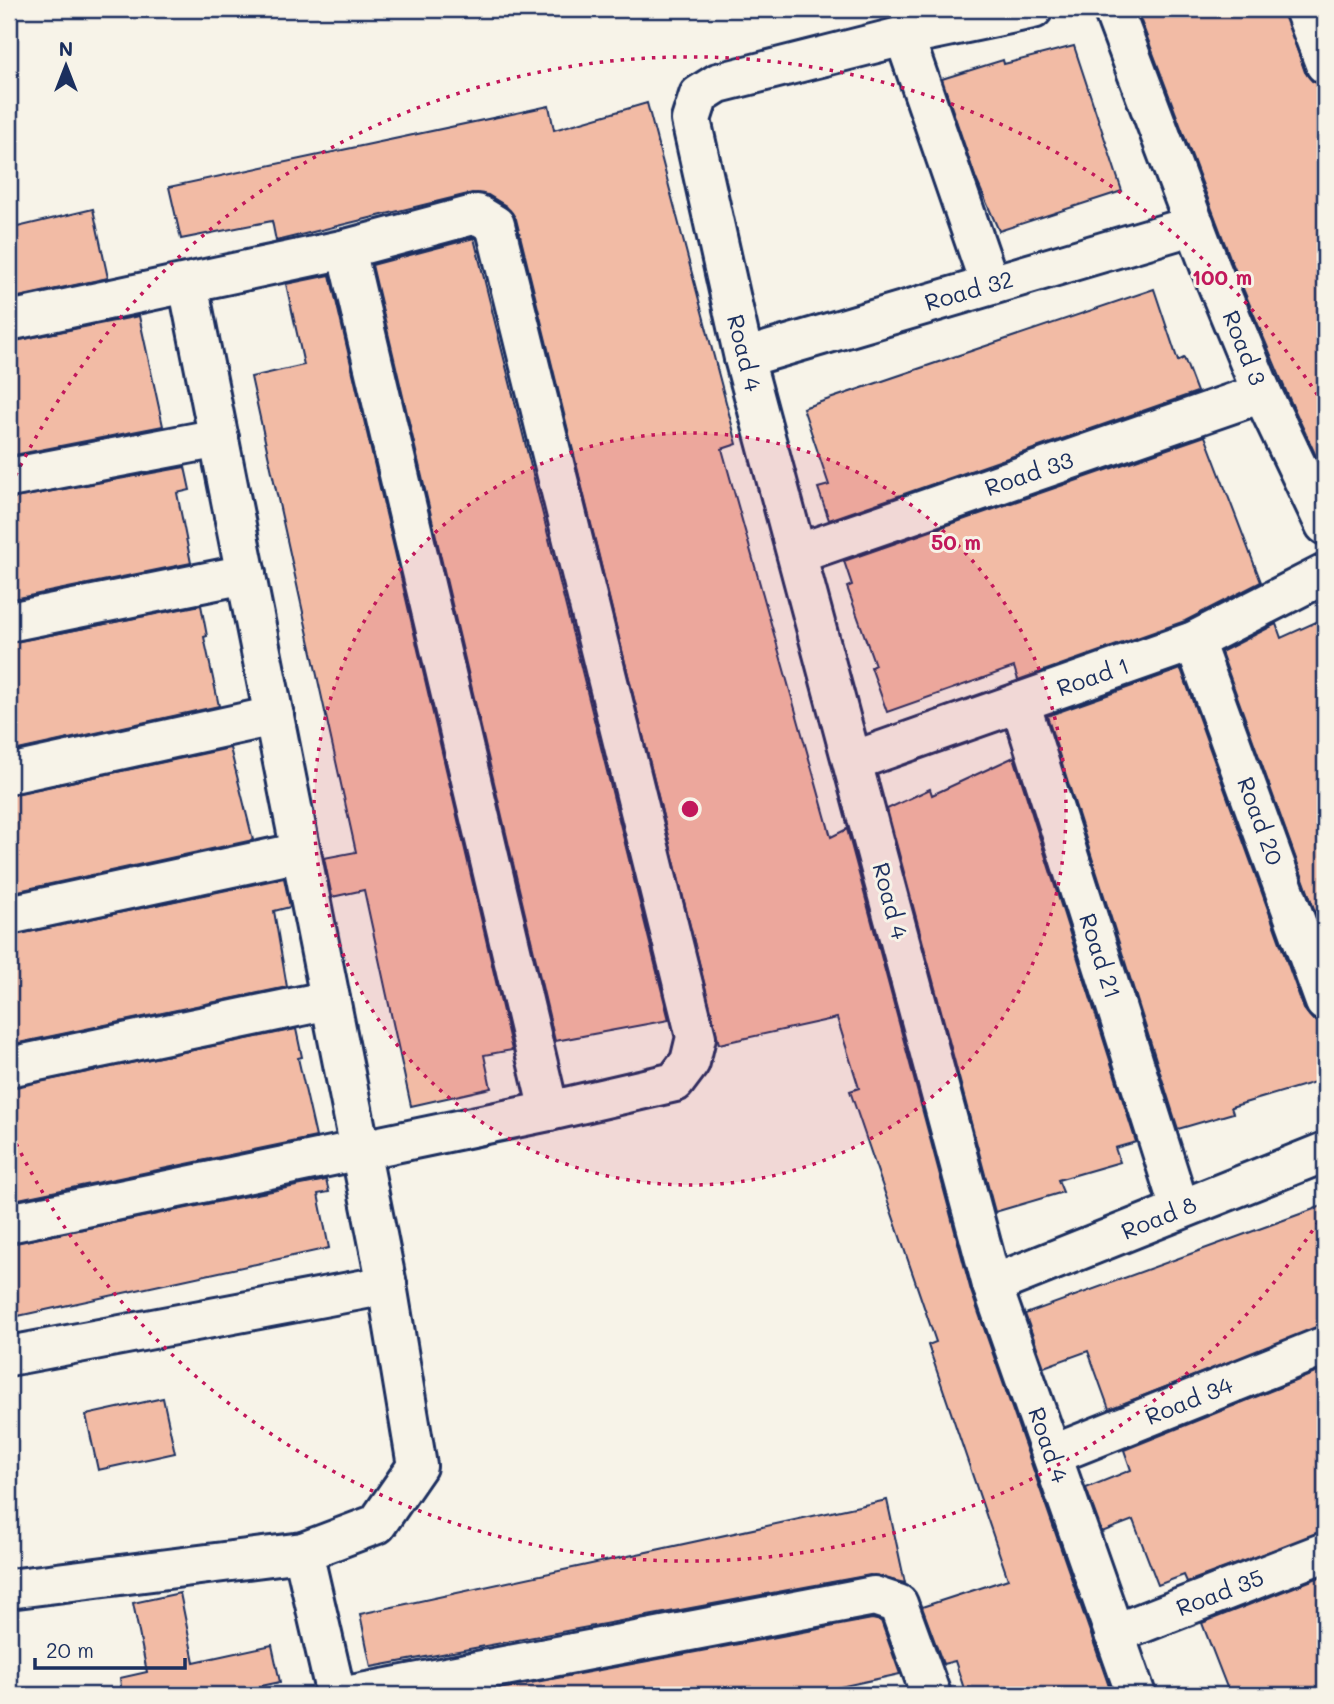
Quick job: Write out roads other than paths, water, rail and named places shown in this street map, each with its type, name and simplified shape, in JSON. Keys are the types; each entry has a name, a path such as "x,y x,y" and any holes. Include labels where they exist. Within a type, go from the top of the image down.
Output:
{"street":[{"path":"990,285 904,36 1033,9"},
{"name":"Road 3","path":"1113,9 1262,393 1325,525"},
{"path":"1304,9 1325,64"},
{"name":"Road 4","path":"904,36 718,83 699,95 691,120 744,358 992,1285 1136,1695"},
{"path":"9,320 346,249 477,214 495,225 696,1037 690,1062 675,1082 549,1111 9,1223"},
{"name":"Road 32","path":"744,358 1195,225"},
{"path":"346,249 549,1111"},
{"path":"9,1590 303,1552 377,1524 417,1466 387,1285 188,284"},
{"name":"Road 33","path":"796,554 1262,393"},
{"path":"9,478 219,438"},
{"path":"9,622 246,574"},
{"name":"Road 1","path":"852,761 1194,641 1325,574"},
{"name":"Road 20","path":"1194,641 1325,1002"},
{"name":"Road 21","path":"1020,702 1180,1209"},
{"path":"9,774 274,716"},
{"path":"9,915 301,852"},
{"path":"9,1067 330,1000"},
{"name":"Road 8","path":"992,1285 1325,1152"},
{"path":"9,1356 387,1285"},
{"name":"Road 34","path":"1052,1455 1325,1346"},
{"path":"303,1552 336,1695"},
{"name":"Road 35","path":"1114,1634 1325,1552"},
{"path":"351,1695 874,1596 898,1604 931,1695"}]}
